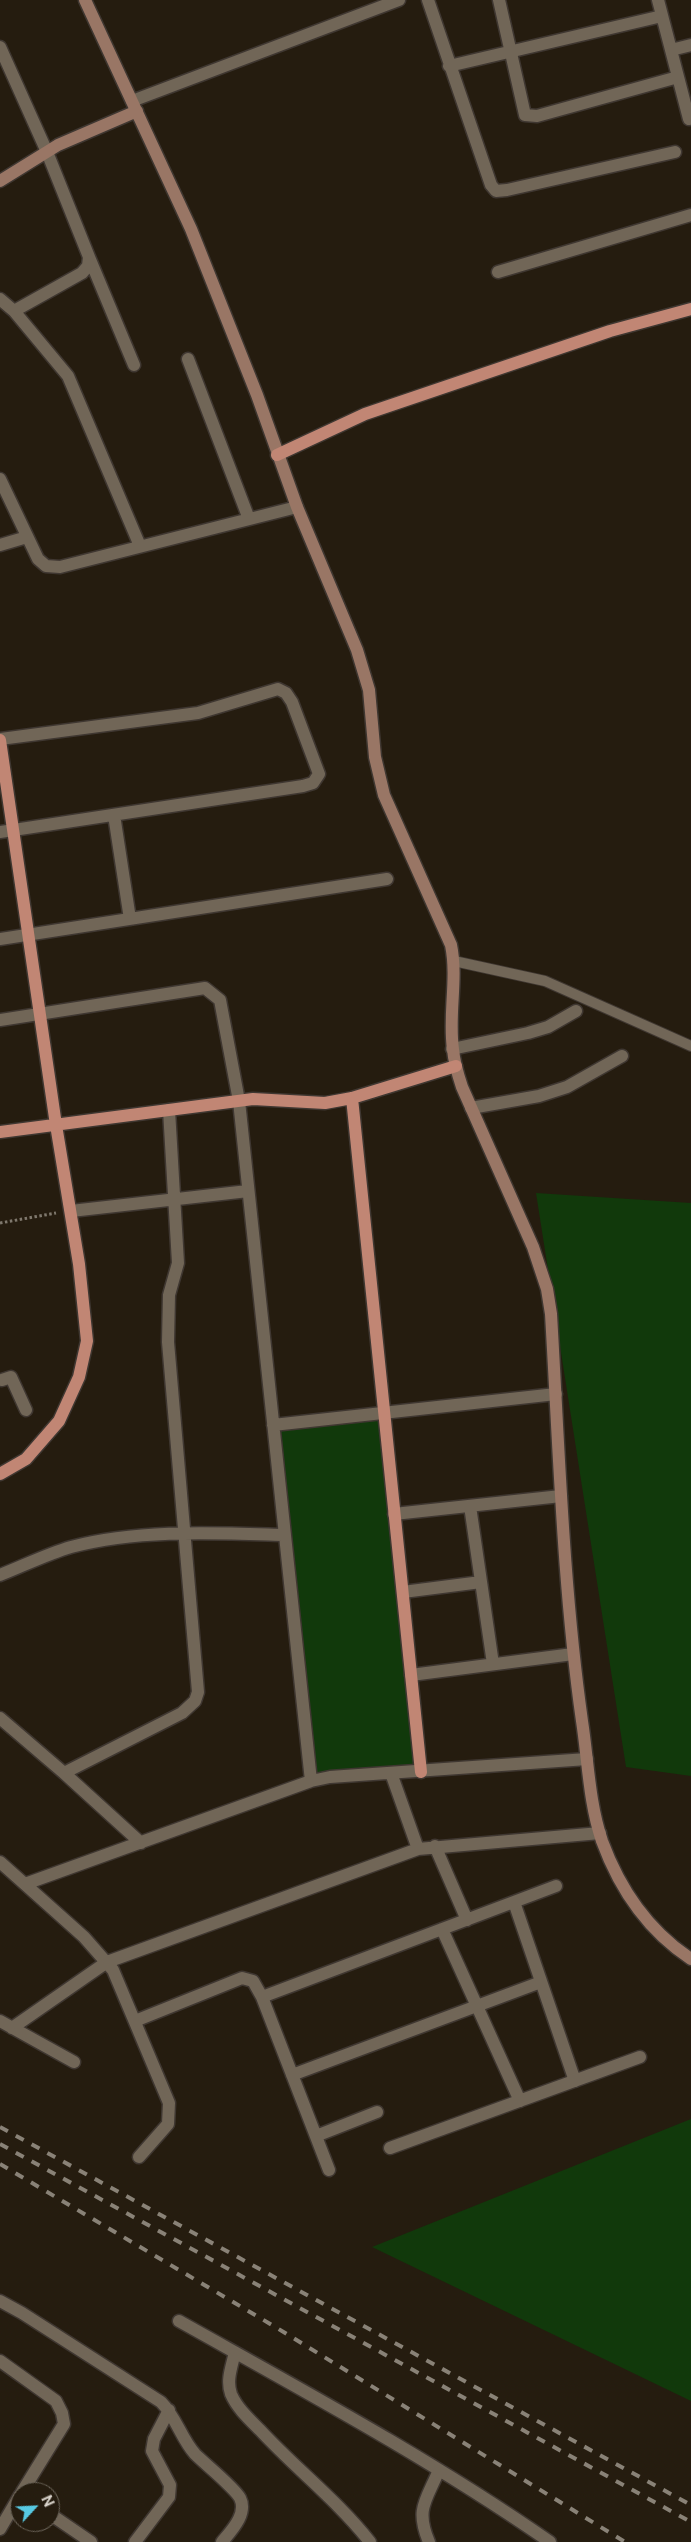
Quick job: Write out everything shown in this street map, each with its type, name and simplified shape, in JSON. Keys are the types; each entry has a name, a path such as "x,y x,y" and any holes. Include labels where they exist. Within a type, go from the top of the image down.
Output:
{"main road":[{"path":"277,455 365,414 610,331 691,309"},
{"path":"0,739 56,1125 79,1264 87,1340 80,1377 59,1421 26,1459 0,1474"},
{"path":"0,1132 269,1098 309,1104 352,1098 456,1066"},
{"path":"352,1098 421,1772"}],"street":[{"path":"85,0 191,228 257,395 297,507 365,672 374,757 384,795 445,927 454,961 452,1049 456,1066 471,1108 533,1247 547,1289 556,1394 560,1496 573,1654 587,1759 600,1833 630,1901 650,1926 675,1949 691,1959"},
{"path":"0,181 47,152 134,106 399,0"},
{"path":"428,0 491,185 496,191 675,152"},
{"path":"499,0 526,114 537,116 678,77"},
{"path":"658,0 689,119"},
{"path":"449,66 662,16"},
{"path":"671,50 691,45"},
{"path":"0,47 47,152 134,365"},
{"path":"498,272 691,215"},
{"path":"14,311 82,273 88,266 89,257"},
{"path":"0,299 14,311 68,376 140,546"},
{"path":"188,359 249,519"},
{"path":"0,479 38,560 46,566 60,567 297,507"},
{"path":"0,545 27,537"},
{"path":"0,739 198,713 278,689 286,693 292,702 319,774 313,783 0,832"},
{"path":"114,815 130,920"},
{"path":"0,939 387,879"},
{"path":"0,1020 205,988 220,1000 239,1101 311,1781"},
{"path":"452,1049 548,1027 576,1011"},
{"path":"471,1108 539,1096 567,1087 622,1056"},
{"path":"64,1772 182,1713 195,1701 198,1692 186,1532 168,1342 169,1295 178,1263 176,1199 169,1110"},
{"path":"70,1211 248,1191"},
{"path":"1,1378 11,1377 26,1410"},
{"path":"273,1425 556,1394"},
{"path":"394,1514 560,1496"},
{"path":"470,1506 492,1664"},
{"path":"0,1575 69,1548 93,1542 186,1532 285,1535"},
{"path":"402,1592 481,1582"},
{"path":"411,1675 573,1654"},
{"path":"0,1718 64,1772 141,1842"},
{"path":"25,1884 311,1781 351,1774 421,1772 587,1759"},
{"path":"391,1773 418,1849"},
{"path":"12,2028 107,1962 418,1849 600,1833"},
{"path":"435,1846 467,1920"},
{"path":"0,1862 84,1938 113,1970 169,2104 170,2117 168,2124 139,2157"},
{"path":"262,1997 556,1886"},
{"path":"514,1902 575,2081"},
{"path":"442,1929 520,2101"},
{"path":"135,2021 242,1978 253,1981 262,1997 329,2170"},
{"path":"292,2075 541,1982"},
{"path":"0,2021 74,2062"},
{"path":"390,2148 640,2057"},
{"path":"316,2136 377,2112"},
{"path":"0,2301 22,2312 161,2402 169,2410 193,2452 240,2498 242,2509 237,2525 222,2542"},
{"path":"179,2322 235,2352 439,2470 495,2504 550,2542"},
{"path":"235,2352 228,2379 231,2393 238,2406 289,2461 341,2510 370,2542"},
{"path":"0,2361 56,2401 62,2413 64,2424 28,2482"},
{"path":"135,2542 169,2497 170,2485 152,2451 154,2439 169,2410"},
{"path":"429,2542 421,2524 422,2510 439,2470"},
{"path":"0,2529 10,2512"},
{"path":"60,2521 91,2542"}],"lane":[{"path":"454,961 545,980 691,1046"}],"path":[{"path":"0,1223 70,1211"}],"green space":[{"path":"536,1193 691,1203 691,1776 626,1767"},
{"path":"384,1413 421,1772 311,1781 273,1425"},
{"path":"691,2119 691,2401 372,2247"}],"railway":[{"path":"0,2127 691,2505"},
{"path":"0,2144 691,2522"},
{"path":"0,2164 277,2328 625,2542"}]}
